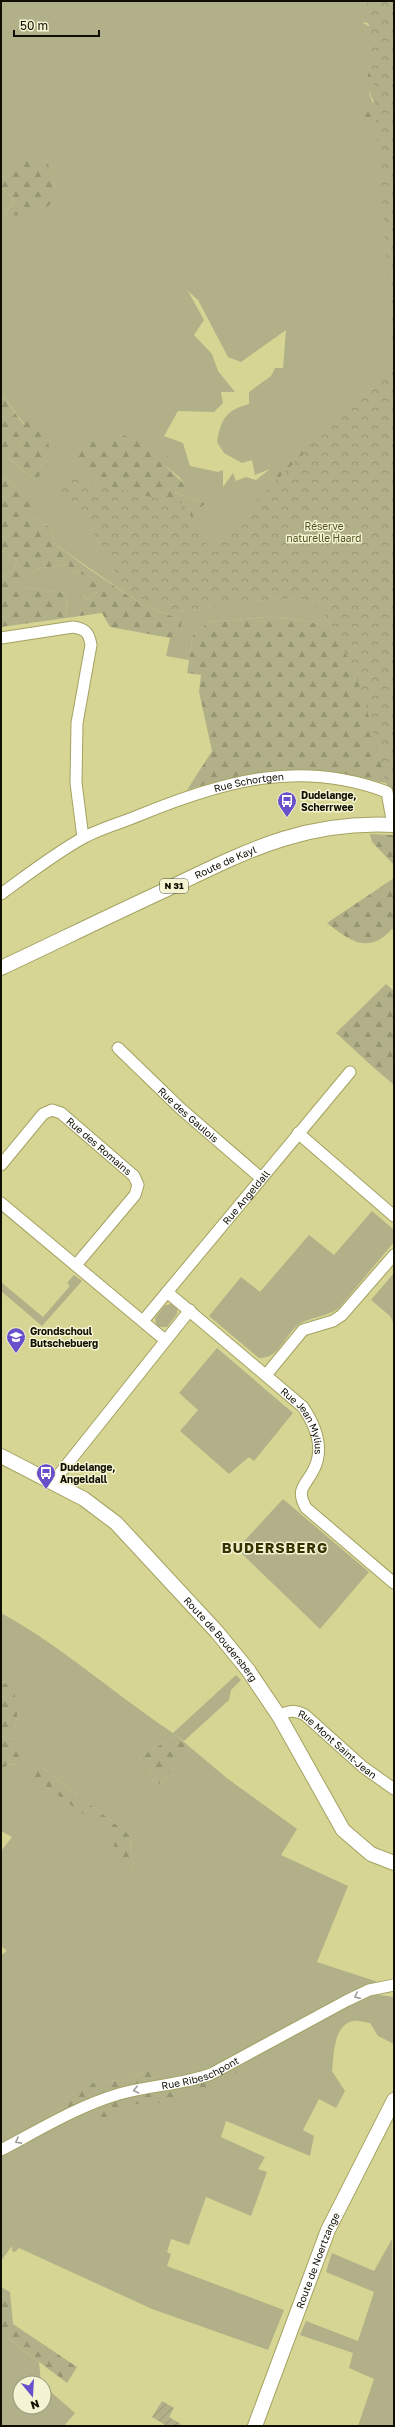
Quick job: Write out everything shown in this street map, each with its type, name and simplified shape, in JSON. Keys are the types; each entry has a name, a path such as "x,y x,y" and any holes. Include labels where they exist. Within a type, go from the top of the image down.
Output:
{"main road":[{"name":"Route de Kayl","path":"1,968 263,844 311,831 353,825 393,825"},
{"name":"Route de Boudersberg","path":"1,1456 84,1499 116,1523 239,1657 278,1716 342,1830 371,1854 394,1863"},
{"name":"Route de Noertzange","path":"255,2426 328,2230 394,2100"}],"street":[{"path":"1,638 73,628 83,629 89,635 91,645 78,723 76,783 83,838"},
{"name":"Rue Schortgen","path":"1,894 49,859 83,838 153,810 222,786 292,774 323,776 388,792 393,825"},
{"name":"Rue des Gaulois","path":"118,1048 181,1109 261,1178"},
{"name":"Rue Angeldall","path":"142,1321 350,1072"},
{"name":"Rue des Romains","path":"1,1165 44,1114 52,1110 61,1113 134,1176 138,1185 135,1195 76,1266"},
{"path":"298,1133 394,1216"},
{"path":"1,1203 165,1340"},
{"path":"266,1375 303,1330 333,1321 342,1315 394,1255"},
{"name":"Rue Jean Mylius","path":"167,1292 303,1407 315,1426 319,1446 315,1468 302,1488 300,1498 306,1508 394,1583"},
{"path":"53,1482 190,1310"},
{"name":"Rue Mont Saint-Jean","path":"278,1716 286,1711 295,1711 305,1715 363,1767 394,1789"},
{"name":"Rue Ribeschpont","path":"1,2150 84,2107 119,2094 147,2087 192,2081 211,2074 346,2001 369,1990 394,1985"}],"green space":[{"path":"1,1 370,1 394,28 362,22 394,43 394,57 369,93 381,125 394,136 394,372 272,508 261,530 255,534 185,555 189,505 199,509 206,503 175,493 187,487 179,477 163,464 167,454 109,486 91,490 86,522 105,551 119,583 178,612 249,601 294,598 306,600 316,606 325,615 335,634 318,624 301,620 266,617 209,622 193,635 189,660 166,656 170,638 179,633 182,620 141,604 56,545 49,527 34,516 20,489 1,475 1,452 35,480 19,441 28,448 25,425 1,394 1,187 14,200 4,216 58,195 46,157 5,174 1,171","holes":["188,291 198,300 228,357 241,362 286,330 283,368 275,368 271,376 249,392 249,404 235,409 226,417 220,427 217,442 224,453 242,463 252,460 255,475 270,469 256,480 246,477 236,481 233,473 223,487 223,470 218,472 190,466 183,443 164,436 178,411 214,412 223,403 221,392 235,392 218,371 212,354 194,335 204,320"]},
{"path":"367,1 394,1 394,361"},
{"path":"376,61 381,125 364,117 361,108 374,102 369,91 368,76"},
{"path":"46,157 58,195 46,208 40,211 28,215 4,216 14,200 1,187 1,171 5,174 10,159"},
{"name":"Réserve naturelle Haard","path":"394,362 394,798 386,783 364,698 351,663 325,615 316,606 306,600 294,598 249,601 178,612 140,598 119,583 105,551 86,522 59,488 60,474 167,501 183,503 209,548"},
{"path":"394,372 394,798 386,783 338,773 305,770 288,770 254,774 187,790 212,751 199,692 201,675 187,673 193,635 209,622 266,617 301,620 318,624 335,633 325,615 316,606 306,600 294,598 249,601 178,612 140,598 119,583 105,551 86,522 59,488 60,474 76,478 91,490 108,486 85,476 74,455 89,443 123,435 167,454 171,463 164,465 188,487 175,493 206,503 199,509 189,506 198,526 181,547 185,555 255,535 261,530 240,514 249,507 272,508 271,470 321,438 366,389"},
{"path":"1,394 24,425 27,418 34,421 40,426 47,439 49,455 45,469 19,442 27,458 41,474 35,480 1,452"},
{"path":"1,475 20,489 35,505 34,516 49,527 56,545 141,604 182,620 180,633 170,638 110,627 102,613 80,616 81,596 89,599 97,592 87,590 90,578 72,570 67,564 37,569 20,587 67,593 66,618 1,627 1,577 15,569 17,559 1,550"},
{"path":"1,550 17,559 15,569 1,577"},
{"path":"67,564 72,570 90,578 97,592 89,599 82,596 80,616 66,618 67,593 19,587 37,569"},
{"path":"370,834 394,835 394,865 372,842"},
{"path":"394,878 394,931 392,929 384,937 375,942 367,943 352,940 327,923"},
{"path":"386,984 394,991 394,1063 388,1067 373,1067 336,1033"},
{"path":"394,1063 394,1085 373,1067 388,1067"},
{"path":"372,1211 393,1229 394,1242 339,1308 302,1322 293,1330 272,1355 259,1358 209,1316 241,1277 260,1292 309,1235 334,1255"},
{"path":"394,1273 394,1324 390,1316 371,1300"},
{"path":"74,1275 82,1281 42,1326 1,1291 1,1282 43,1317 70,1286 67,1283"},
{"path":"172,1304 177,1308 177,1314 167,1327 157,1327 155,1318 165,1305"},
{"path":"217,1348 293,1413 254,1461 249,1457 229,1474 180,1431 198,1410 179,1393"},
{"path":"283,1499 369,1572 320,1629 237,1549"},
{"path":"1,1613 46,1641 173,1733 236,1675 241,1680 231,1690 229,1700 184,1741 176,1735 139,1758 149,1768 152,1780 160,1784 191,1748 228,1779 297,1829 281,1855 348,1886 317,1962 378,1982 344,1998 210,2069 192,2075 163,2078 150,2070 122,2081 107,2080 72,2094 57,2111 33,2125 40,2125 1,2147 1,1955 7,1951 1,1946 1,1851 12,1837 1,1831 1,1773 7,1765 18,1764 12,1747 18,1711 3,1682 1,1682","holes":["40,1766 131,1836 130,1854 135,1865 131,1871 118,1863 116,1839 53,1791"]},
{"path":"1,1682 13,1687 18,1711 12,1747 22,1758 18,1764 7,1765 1,1773"},
{"path":"176,1735 191,1748 160,1784 152,1780 149,1768 139,1758"},
{"path":"40,1766 131,1836 130,1854 135,1865 130,1872 118,1863 112,1852 116,1839 35,1778 34,1769"},
{"path":"372,1994 394,1997 394,2044 378,2036 370,2023 354,2021 347,2023 342,2028 338,2034 334,2049 332,2071 345,2091 336,2108 319,2099 303,2130 314,2136 310,2156 226,2121 221,2137 265,2157 258,2169 267,2172 251,2216 206,2197 189,2245 171,2239 167,2252 171,2254 167,2266 284,2310 268,2350 152,2309 19,2248 15,2252 12,2251 12,2246 1,2261 1,2155 79,2111 243,2065 241,2062 351,2003"},
{"path":"231,2054 236,2055 243,2065 240,2069 227,2078 201,2089 188,2092 169,2090 178,2102 123,2105 114,2117 105,2123 91,2112 102,2105 48,2125 32,2125 57,2111 72,2094 90,2084 107,2080 122,2081 150,2070 161,2075 171,2077 192,2075 222,2061"},
{"path":"392,2239 394,2426 358,2426 374,2379 349,2368 353,2353 300,2335 306,2321 358,2341 374,2292 326,2272 332,2253 374,2271"},
{"path":"1,2287 10,2292 13,2324 77,2367 67,2383 1,2333"},
{"path":"1,2333 39,2362 40,2375 12,2375 12,2415 52,2415 52,2393 75,2413 64,2426 1,2426"},
{"path":"162,2401 174,2408 169,2417 181,2424 179,2426 167,2426 152,2417"}],"place":[{"name":"Dudelange, Scherrwee","path":"287,818"},
{"name":"Grondschoul Butschebuerg","path":"16,1354"},
{"name":"Dudelange, Angeldall","path":"46,1490"}],"district":[{"name":"BUDERSBERG","path":"275,1548"}]}
